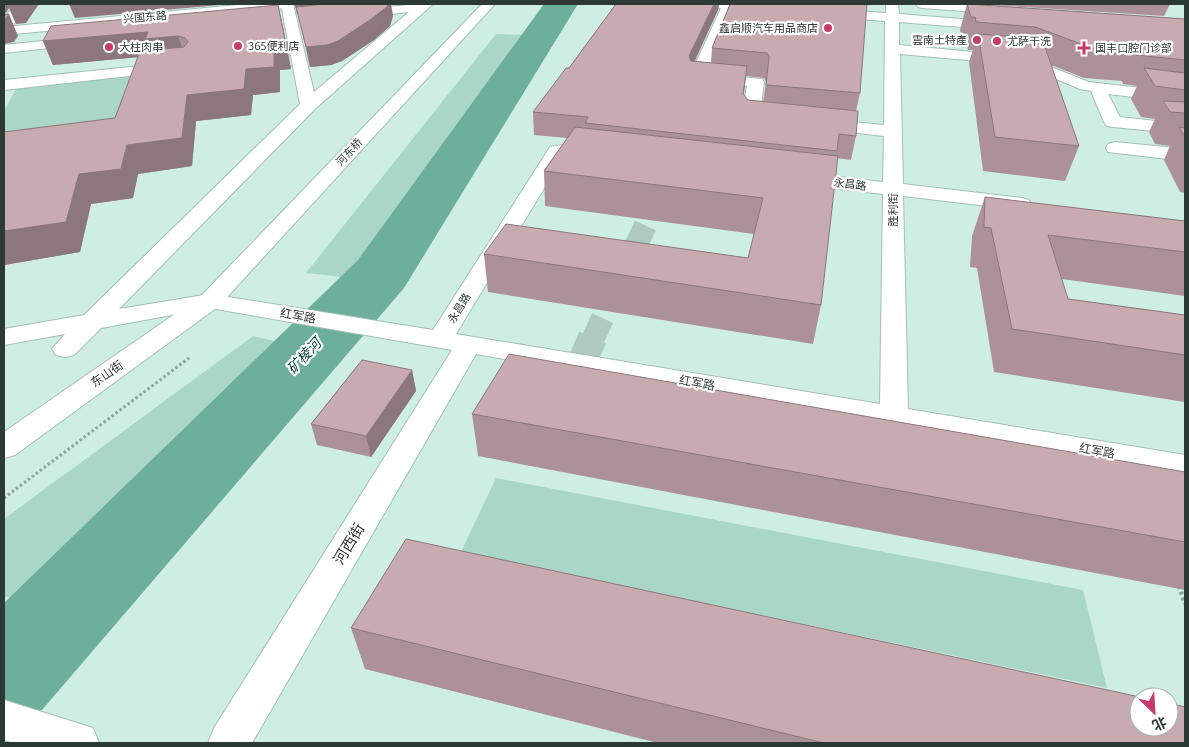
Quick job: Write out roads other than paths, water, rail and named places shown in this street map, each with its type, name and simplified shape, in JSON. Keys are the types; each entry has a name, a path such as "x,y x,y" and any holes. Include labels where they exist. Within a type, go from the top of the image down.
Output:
{"street":[{"path":"4,30 20,4"},
{"name":"河东桥","path":"210,301 489,4"},
{"path":"786,9 724,4 697,78 756,82 751,117 788,121"},
{"path":"922,4 1014,11"},
{"name":"兴国东路","path":"4,30 253,5 290,14"},
{"path":"344,15 426,5"},
{"path":"65,349 309,105 426,5"},
{"path":"815,12 892,11 1009,27"},
{"name":"胜利街","path":"892,11 894,417"},
{"path":"290,14 309,105"},
{"path":"9,53 27,28"},
{"path":"9,53 93,40"},
{"path":"892,49 1026,61 1086,86 1101,96 1113,125 1134,150"},
{"path":"4,85 186,66"},
{"path":"1078,100 1101,96 1185,98"},
{"path":"807,123 892,131"},
{"path":"1113,125 1179,129 1185,154 1115,148"},
{"name":"永昌路","path":"458,343 557,151 616,158"},
{"name":"永昌路","path":"774,176 1039,206"},
{"name":"红军路","path":"4,337 210,301 1185,466"},
{"name":"东山街","path":"4,447 210,301"},
{"name":"河西街","path":"229,743 458,343"},
{"path":"4,720 78,743"}],"waterway":[{"name":"矿棱河","path":"4,675 381,274 561,4"}],"tunnel":[{"path":"659,198 664,186"},
{"path":"593,339 659,196"},
{"path":"581,364 593,337"}],"place":[{"name":"鑫启顺汽车用品商店","path":"828,28"},
{"name":"雲南土特產","path":"977,40"},
{"name":"尤萨干洗","path":"997,41"},
{"name":"365便利店","path":"238,46"},
{"name":"大柱肉串","path":"109,47"},
{"name":"国丰口腔门诊部","path":"1084,48"}]}
